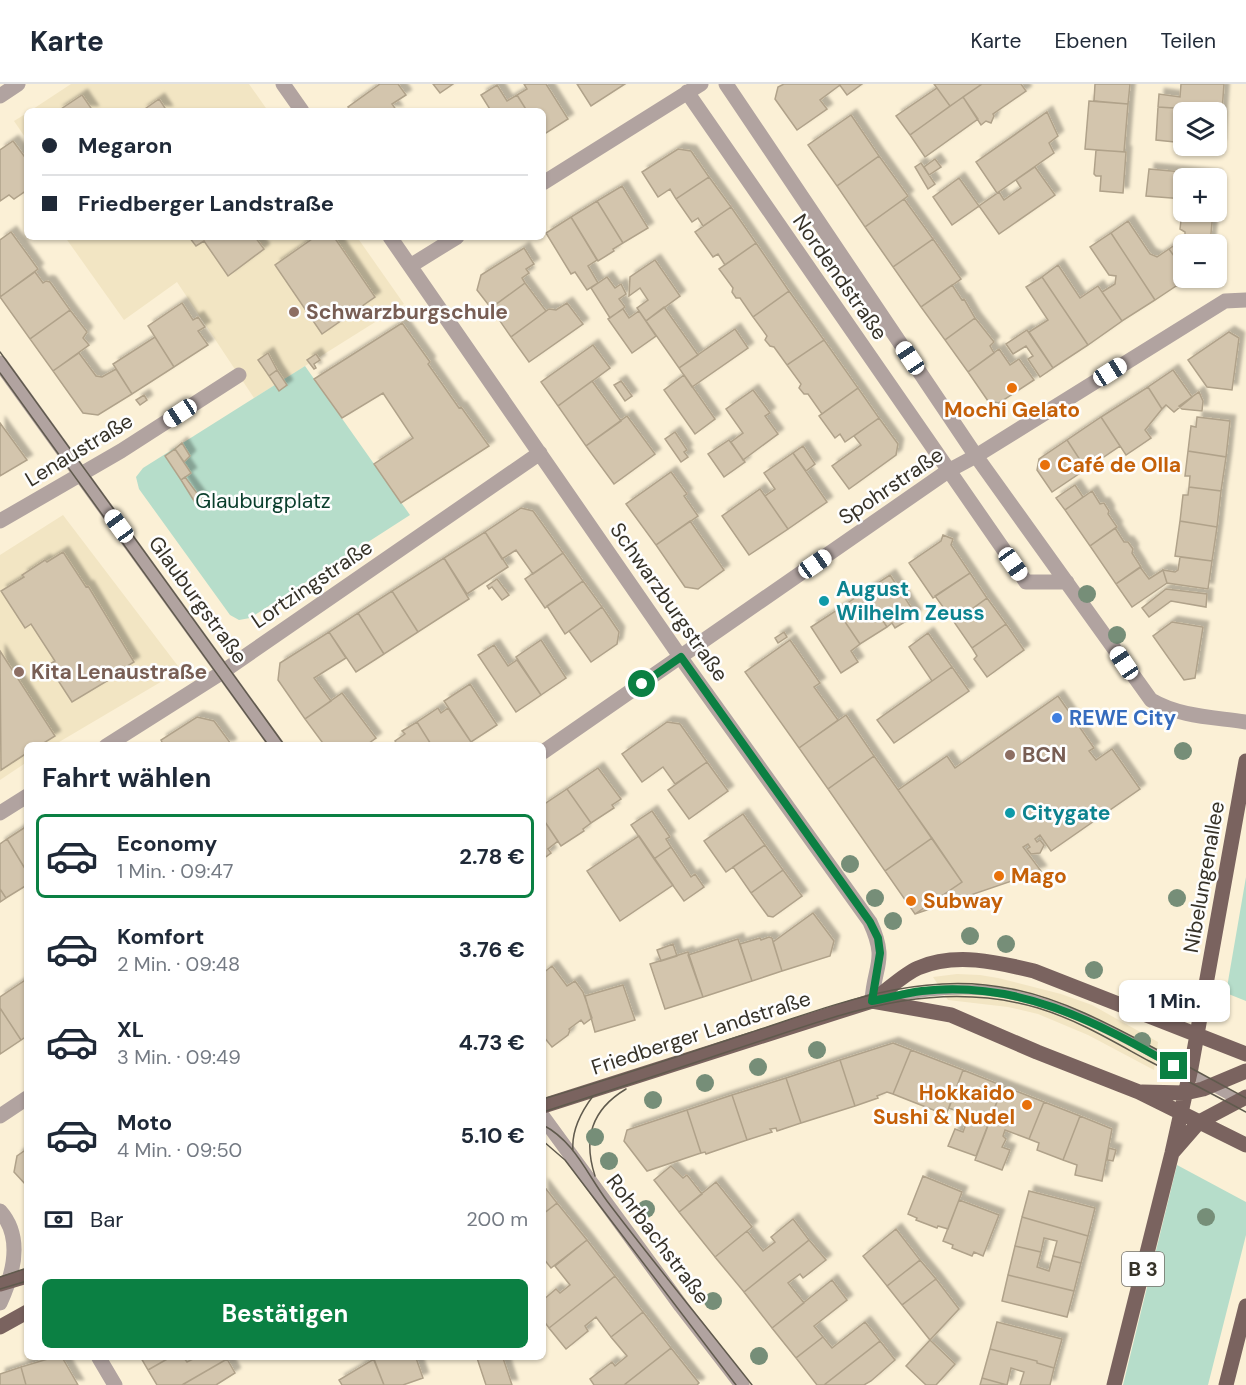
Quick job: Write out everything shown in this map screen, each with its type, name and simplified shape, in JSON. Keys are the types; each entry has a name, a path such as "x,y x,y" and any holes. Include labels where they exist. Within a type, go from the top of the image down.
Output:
{"main road":[{"name":"Nibelungenallee","path":"1197,1035 1246,762"},
{"name":"Friedberger Landstraße","path":"546,1105 872,1001 918,969 942,962 971,960 1003,963 1034,972 1246,1054"},
{"name":"Friedberger Landstraße","path":"872,1001 951,1015 1139,1092 1246,1145"},
{"name":"B 3","path":"1114,1385 1172,1152 1197,1035"},
{"path":"1139,1092 1185,1093 1211,1086 1246,1071"},
{"path":"1172,1152 1199,1122 1244,1101"},
{"path":"5,1283 24,1277"},
{"path":"1226,1385 1246,1306"},
{"path":"0,1327 24,1314"}],"street":[{"path":"0,96 18,84"},
{"path":"283,84 300,108"},
{"name":"Nordendstraße","path":"726,84 976,456 1151,700 1166,709 1246,722"},
{"path":"546,181 694,88"},
{"name":"Nordendstraße","path":"694,88 948,471 1026,582 1067,582"},
{"name":"Schwarzburgstraße","path":"392,240 681,657 870,922 878,938 880,953 872,1001"},
{"path":"410,266 452,240"},
{"name":"Spohrstraße","path":"546,750 948,471 976,456 1225,301 1246,300"},
{"name":"Glauburgstraße","path":"0,363 274,742"},
{"name":"Lenaustraße","path":"0,521 81,474 239,375"},
{"name":"Lortzingstraße","path":"112,742 223,671 540,453"},
{"path":"0,813 24,798"},
{"path":"0,1116 24,1100"},
{"name":"Rohrbachstraße","path":"546,1120 742,1385"},
{"path":"0,1211 4,1215 14,1243 13,1272 5,1283 0,1303"},
{"path":"100,1360 115,1385"}],"lane":[{"name":"Friedberger Landstraße","path":"872,1001 921,991 980,990 1010,994 1093,1022 1211,1086 1244,1101"}],"shaded area":[{"path":"71,84 249,84 266,108 35,108"},
{"path":"24,115 24,136 14,121"},
{"name":"Schwarzburgschule","path":"67,240 359,240 404,304 254,398 177,282 124,320"},
{"path":"63,515 181,670 59,742 24,742 24,764 0,780 0,555"},
{"path":"957,974 998,978 1061,994 1092,1005 1158,1042 1154,1070 1088,1035 1038,1014 1008,1007 948,1000 933,977"}],"green space":[{"name":"Glauburgplatz","path":"305,366 410,515 250,618 239,620 230,615 139,489 136,477 143,468"},
{"path":"1246,877 1246,1001 1226,993"},
{"path":"1177,1165 1246,1202 1246,1235 1208,1385 1123,1385"}],"building":[{"path":"380,84 398,84 406,95 392,104 395,108 348,107"},
{"path":"433,84 453,84 440,93"},
{"path":"524,84 546,84 568,119 546,133 546,108 525,108 517,95 527,89"},
{"path":"577,84 625,84 591,106"},
{"path":"784,84 840,85 820,100 827,109 797,130 775,99 778,87"},
{"path":"839,84 862,84 847,95"},
{"path":"934,84 982,84 950,106"},
{"path":"982,84 1021,84 1026,91 993,114 991,123 986,121 981,125 963,97"},
{"path":"1095,84 1130,84 1128,104 1094,101"},
{"path":"1181,84 1224,84 1223,102 1173,102 1173,108 1158,107 1159,94 1180,97"},
{"path":"497,85 507,101 517,95 525,108 489,108 481,95"},
{"path":"937,88 950,106 910,135 896,116"},
{"path":"82,95 91,108 62,108"},
{"path":"963,97 978,119 925,157 910,135"},
{"path":"159,99 165,108 146,108"},
{"path":"1089,101 1128,104 1124,152 1085,149"},
{"path":"1158,107 1173,108 1173,142 1156,140"},
{"path":"1047,112 1058,136 1049,143 1054,153 997,193 976,162"},
{"path":"851,115 879,156 837,186 808,145"},
{"path":"13,141 24,156 24,192 14,199 9,195 0,201 0,150"},
{"path":"678,149 691,151 709,177 676,199 670,189 658,197 642,172"},
{"path":"1096,150 1126,152 1123,193 1100,191 1101,176 1094,174"},
{"path":"879,156 908,196 865,227 837,186"},
{"path":"935,159 941,167 929,175 924,167"},
{"path":"921,163 935,184 928,189 915,167"},
{"path":"1035,167 1055,195 999,234 979,206 999,192 1004,200 1021,188 1016,180"},
{"path":"1149,169 1173,171 1173,198 1146,196"},
{"path":"709,177 731,207 703,226 698,218 692,222 676,199"},
{"path":"959,178 979,206 952,225 933,197"},
{"path":"622,186 648,228 623,243 597,201"},
{"path":"904,199 933,239 893,267 865,227"},
{"path":"597,201 623,243 598,261 571,217"},
{"path":"731,207 756,243 725,265 718,254 713,257 695,232"},
{"path":"571,217 597,260 588,266 598,283 587,290 575,272 571,274 546,233"},
{"path":"1128,221 1150,254 1157,257 1169,249 1173,255 1173,288 1155,300 1111,233"},
{"path":"1181,222 1212,222 1211,234 1185,234 1180,229"},
{"path":"11,232 38,269 0,297 0,240"},
{"path":"1111,233 1155,300 1122,321 1102,292 1115,284 1116,276 1109,275 1090,247"},
{"path":"933,239 961,279 921,307 893,267"},
{"path":"191,240 257,240 264,249 228,276 204,241 196,246"},
{"path":"311,240 336,240 375,297 322,334 275,265"},
{"path":"756,243 789,291 753,317 740,298 736,298 732,292 733,288 719,269"},
{"path":"524,248 534,264 526,269 529,273 522,278 525,283 491,308 477,290 481,275"},
{"path":"655,260 680,296 646,321 637,308 648,300 640,288 629,296 630,277"},
{"path":"1058,265 1080,298 1098,286 1122,321 1088,345 1042,277"},
{"path":"35,272 43,283 50,282 70,310 30,339 0,297"},
{"path":"607,277 615,288 621,284 626,294 619,299 625,307 610,318 591,288"},
{"path":"1042,277 1088,345 1053,368 1029,332 1048,320 1026,287"},
{"path":"525,283 546,311 511,337 491,308"},
{"path":"952,285 962,300 964,299 975,318 945,340 921,307"},
{"path":"789,291 824,340 787,365 774,347 765,340 767,336 753,317"},
{"path":"182,303 193,320 198,317 205,327 198,331 208,345 174,367 148,326"},
{"path":"567,303 583,324 529,362 511,337 549,309 556,310"},
{"path":"664,307 698,355 679,368 646,321"},
{"path":"623,309 629,318 639,311 656,336 632,353 608,319"},
{"path":"70,310 87,332 83,338 89,345 53,371 30,339"},
{"path":"975,318 994,342 990,346 994,353 968,372 945,340"},
{"path":"402,323 459,408 461,407 489,446 401,503 374,464 413,438 383,393 342,418 314,379"},
{"path":"735,329 748,348 692,387 679,368"},
{"path":"1027,330 1053,368 1040,377 1028,359 1033,356 1026,346 1013,354 1006,344"},
{"path":"1229,332 1239,338 1232,390 1207,387 1188,360"},
{"path":"155,337 174,367 132,394 113,364"},
{"path":"824,340 858,388 822,414 808,394 804,394 799,388 801,384 787,365"},
{"path":"593,345 610,368 558,406 541,382"},
{"path":"999,349 1010,365 1019,359 1034,380 999,403 988,401 968,372"},
{"path":"79,353 96,376 102,377 116,369 132,394 98,415 83,413 53,371"},
{"path":"268,353 277,370 269,376 258,360"},
{"path":"316,354 320,360 314,364 316,368 314,369 307,360"},
{"path":"277,370 287,385 279,391 269,376"},
{"path":"1173,370 1192,397 1174,412 1166,405 1162,409 1148,387"},
{"path":"684,375 715,419 695,434 664,390"},
{"path":"592,381 621,421 586,446 558,406"},
{"path":"621,381 632,396 625,401 614,385"},
{"path":"1148,387 1162,409 1145,430 1151,438 1126,455 1101,417"},
{"path":"858,388 879,418 845,442 840,434 835,438 819,416"},
{"path":"753,390 770,413 765,416 778,434 743,460 731,442 743,433 726,409"},
{"path":"1199,392 1203,401 1202,411 1182,409 1179,406"},
{"path":"144,395 147,400 140,405 136,400"},
{"path":"627,416 655,454 614,484 586,446"},
{"path":"1101,417 1120,446 1086,469 1067,440"},
{"path":"1197,417 1230,421 1226,457 1188,451 1191,426 1196,427"},
{"path":"879,418 898,444 896,455 849,489 832,466 861,445 854,436"},
{"path":"0,423 27,460 0,476"},
{"path":"675,432 687,450 684,452 688,457 681,462 665,439"},
{"path":"729,440 745,462 724,477 708,454"},
{"path":"1067,440 1086,469 1052,492 1037,470 1039,459"},
{"path":"182,443 190,456 184,462 175,449"},
{"path":"803,446 815,464 806,471 793,453"},
{"path":"175,449 191,473 181,480 165,456"},
{"path":"1188,451 1226,457 1221,491 1189,487 1190,476 1185,476"},
{"path":"793,453 827,502 788,529 765,496 775,489 764,473"},
{"path":"671,472 687,494 684,496 698,516 656,545 626,504"},
{"path":"185,477 202,500 200,505 196,504 181,480"},
{"path":"1075,485 1083,497 1065,510 1056,498"},
{"path":"1189,487 1221,491 1217,527 1180,521 1183,495 1188,495"},
{"path":"760,489 788,529 749,555 722,516"},
{"path":"1092,491 1100,504 1104,503 1117,527 1090,546 1065,510"},
{"path":"521,508 533,511 563,553 533,574 516,550 502,559 485,532"},
{"path":"690,521 724,570 698,589 685,587 656,545"},
{"path":"1180,521 1217,527 1212,561 1175,556"},
{"path":"1115,528 1124,542 1128,542 1133,549 1132,553 1141,567 1116,584 1090,546"},
{"path":"485,532 508,567 467,594 444,558"},
{"path":"943,535 953,539 951,545 970,573 933,598 909,563 941,541"},
{"path":"63,552 86,587 88,586 134,662 72,702 48,665 55,661 31,624 25,628 1,591 24,577 22,575 45,560 47,562"},
{"path":"563,553 583,581 545,608 525,579"},
{"path":"1180,557 1212,561 1208,589 1167,583 1163,570 1175,572 1178,570"},
{"path":"444,558 469,599 418,632 392,591"},
{"path":"1140,567 1149,579 1163,570 1167,583 1132,607 1116,584"},
{"path":"970,573 987,598 954,622 935,596"},
{"path":"890,575 916,615 895,628 892,623 887,627 864,592"},
{"path":"497,579 509,595 502,600 492,587 489,589 487,586"},
{"path":"583,581 602,607 565,634 547,606"},
{"path":"1166,589 1207,594 1206,607 1171,601 1149,617 1142,608"},
{"path":"392,591 418,632 384,654 358,613"},
{"path":"864,592 887,627 860,644 837,610"},
{"path":"987,598 1006,624 972,648 954,622"},
{"path":"602,607 619,632 617,644 591,662 569,631"},
{"path":"837,610 860,644 851,651 858,662 841,673 811,627"},
{"path":"358,613 384,654 356,672 329,632"},
{"path":"1172,622 1203,627 1195,678 1184,680 1153,636"},
{"path":"1006,624 1024,650 987,677 974,659 977,656 972,648"},
{"path":"329,632 346,658 314,678 331,701 305,719 278,680 280,663"},
{"path":"784,632 787,637 778,643 775,638"},
{"path":"928,633 952,667 932,681 909,647"},
{"path":"541,640 566,678 541,695 516,657"},
{"path":"790,640 820,683 814,687 838,720 799,748 745,672"},
{"path":"494,645 508,666 517,660 541,695 516,712 478,655"},
{"path":"0,651 55,736 45,742 24,742 24,755 1,770"},
{"path":"952,667 969,691 894,743 877,720"},
{"path":"470,684 497,725 471,742 444,701"},
{"path":"342,693 376,738 370,742 322,742 305,719"},
{"name":"Citygate","path":"1058,696 1094,748 1089,751 1096,760 1112,749 1140,789 1051,851 1040,835 1035,839 1037,842 1040,840 1044,845 1040,853 1031,854 1027,849 1030,847 1028,844 1023,847 1041,871 915,914 962,882 898,790 947,756 955,768"},
{"path":"438,708 441,713 448,708 471,742 430,742 417,722"},
{"path":"846,715 874,756 828,789 799,748"},
{"path":"197,717 214,721 230,742 162,742 161,740"},
{"path":"417,722 430,742 396,742 405,734 402,731"},
{"path":"667,722 680,724 707,762 675,784 663,767 642,782 622,754"},
{"path":"874,756 932,838 885,871 828,789"},
{"path":"707,762 728,791 689,819 668,790"},
{"path":"598,768 621,799 612,805 614,808 591,823 567,789"},
{"path":"567,789 591,823 583,829 584,831 561,846 546,824 546,803"},
{"path":"652,811 670,837 666,839 671,847 654,859 631,825"},
{"path":"743,814 765,845 726,872 704,841"},
{"path":"546,823 558,841 548,849 551,853 546,857"},
{"path":"24,828 24,867 7,839"},
{"path":"639,836 673,885 620,921 587,871"},
{"path":"932,838 962,882 915,914 885,871"},
{"path":"7,839 24,867 24,887 6,898 0,889 0,844"},
{"path":"765,845 783,870 751,893 733,867"},
{"path":"671,847 691,877 695,874 704,887 684,901 654,859"},
{"path":"783,870 802,896 773,917 768,916 751,893"},
{"path":"0,889 6,898 0,902"},
{"path":"813,913 834,941 830,956 782,971 773,942"},
{"path":"772,938 782,971 752,981 740,944"},
{"path":"738,939 752,981 703,997 688,955"},
{"path":"673,944 677,956 661,961 657,950"},
{"path":"688,952 703,997 665,1009 650,964"},
{"path":"552,966 567,986 575,981 583,992 592,1018 584,1024 581,1020 569,1029 568,1035 552,1047 546,1040 546,971"},
{"path":"24,981 24,1038 21,1040 0,1008 0,997"},
{"path":"623,985 635,1020 595,1032 585,996"},
{"path":"0,1008 21,1040 0,1054"},
{"path":"893,1043 911,1050 893,1094 887,1092 877,1096 878,1098 855,1106 840,1060"},
{"path":"911,1050 963,1070 946,1115 893,1094"},
{"path":"840,1060 855,1106 801,1123 786,1078"},
{"path":"963,1070 1003,1086 976,1156 948,1146 955,1129 963,1132 972,1117 949,1108"},
{"path":"786,1078 801,1123 777,1131 776,1128 770,1129 772,1132 747,1140 732,1095"},
{"path":"1003,1086 1044,1102 1029,1139 1005,1130 1003,1136 1006,1139 1002,1147 1010,1150 1002,1170 975,1160"},
{"path":"732,1095 747,1140 706,1154 701,1153 687,1110"},
{"path":"1044,1102 1080,1116 1063,1160 1037,1150 1039,1143 1029,1139"},
{"path":"687,1110 701,1153 647,1171 624,1141 627,1130"},
{"path":"1080,1116 1112,1129 1102,1181 1075,1175 1077,1165 1063,1160"},
{"path":"1109,1148 1116,1150 1113,1161 1107,1160"},
{"path":"24,1151 24,1183 14,1172 17,1156"},
{"path":"671,1166 683,1178 687,1175 702,1194 679,1212 654,1180"},
{"path":"923,1176 962,1192 948,1229 938,1226 937,1228 916,1220 917,1218 908,1214"},
{"path":"716,1182 752,1227 715,1257 679,1212"},
{"path":"546,1189 557,1203 546,1212"},
{"path":"1029,1191 1095,1208 1088,1236 1022,1217"},
{"path":"959,1200 999,1215 983,1256 974,1252 972,1256 952,1248 953,1245 943,1241"},
{"path":"557,1203 587,1240 551,1268 546,1262 546,1212"},
{"path":"1022,1217 1088,1236 1081,1263 1053,1256 1057,1241 1044,1238 1041,1252 1015,1246"},
{"path":"793,1219 809,1240 744,1292 715,1257 747,1231 763,1251 775,1242 771,1237"},
{"path":"896,1229 920,1260 887,1286 863,1256"},
{"path":"587,1240 615,1276 549,1328 546,1324 546,1297 556,1289 560,1293 570,1285 555,1266"},
{"path":"809,1240 826,1260 803,1278 800,1274 788,1283 804,1303 772,1328 744,1292"},
{"path":"1015,1246 1041,1252 1037,1267 1049,1271 1053,1256 1081,1263 1074,1291 1008,1275"},
{"path":"920,1260 936,1279 902,1305 887,1286"},
{"path":"1008,1275 1074,1291 1067,1317 1002,1301"},
{"path":"615,1276 643,1312 611,1337 596,1317 585,1326 588,1331 566,1349 549,1328"},
{"path":"936,1279 959,1309 930,1340 902,1305"},
{"path":"832,1280 847,1300 814,1326 823,1337 796,1358 772,1328"},
{"path":"643,1312 671,1348 624,1385 594,1385 590,1379 612,1362 615,1366 627,1356 611,1337"},
{"path":"865,1322 880,1341 824,1385 817,1385 796,1358 823,1337 832,1348"},
{"path":"997,1322 1062,1339 1054,1368 1037,1363 1037,1361 990,1349"},
{"path":"930,1340 955,1364 936,1385 926,1385 906,1366"},
{"path":"880,1341 895,1360 871,1381 864,1385 824,1385"},
{"path":"671,1348 699,1383 697,1385 624,1385"},
{"path":"990,1349 1037,1361 1037,1363 1054,1368 1050,1385 1020,1385 1024,1372 1011,1368 1007,1385 982,1378"},
{"path":"44,1360 64,1360 78,1385 26,1385 21,1367"},
{"path":"142,1360 166,1360 148,1370"},
{"path":"166,1360 186,1360 187,1362 225,1360 182,1385 157,1385 148,1370"},
{"path":"225,1360 228,1360 235,1373 216,1385 182,1385"},
{"path":"374,1360 417,1360 423,1378 403,1385 384,1385"},
{"path":"374,1360 384,1385 342,1385 339,1380"},
{"path":"478,1360 504,1360 512,1385 486,1385"},
{"path":"21,1367 26,1385 0,1385 0,1374"},
{"path":"982,1378 1007,1385 980,1385"}],"tram line":[{"path":"0,352 282,742"},
{"path":"0,373 266,742"},
{"path":"546,1098 844,1002 910,987 944,984 978,984 1031,993 1049,999 1120,1030 1246,1098"},
{"path":"546,1111 846,1014 883,1005 959,996 998,999 1038,1008 1067,1019 1246,1112"},
{"path":"595,1176 590,1150 593,1126 605,1106 626,1089"},
{"path":"573,1151 578,1122 593,1096"},
{"path":"546,1127 572,1149 607,1201 752,1385"},
{"path":"546,1144 565,1160 736,1385"},
{"path":"0,1277 24,1269"},
{"path":"0,1289 24,1282"}],"place":[{"name":"Schwarzburgschule","path":"294,312"},
{"name":"Mochi Gelato","path":"1012,388"},
{"name":"Café de Olla","path":"1045,465"},
{"name":"August Wilhelm Zeuss","path":"824,601"},
{"name":"Kita Lenaustraße","path":"19,672"},
{"name":"REWE City","path":"1057,718"},
{"name":"BCN","path":"1010,755"},
{"name":"Citygate","path":"1010,813"},
{"name":"Mago","path":"999,876"},
{"name":"Subway","path":"911,901"},
{"name":"Hokkaido Sushi & Nudel","path":"1027,1105"}],"route":[{"path":"642,684 681,657 870,922 878,938 880,953 872,1001 921,991 980,990 1010,994 1093,1022 1174,1066"}]}
